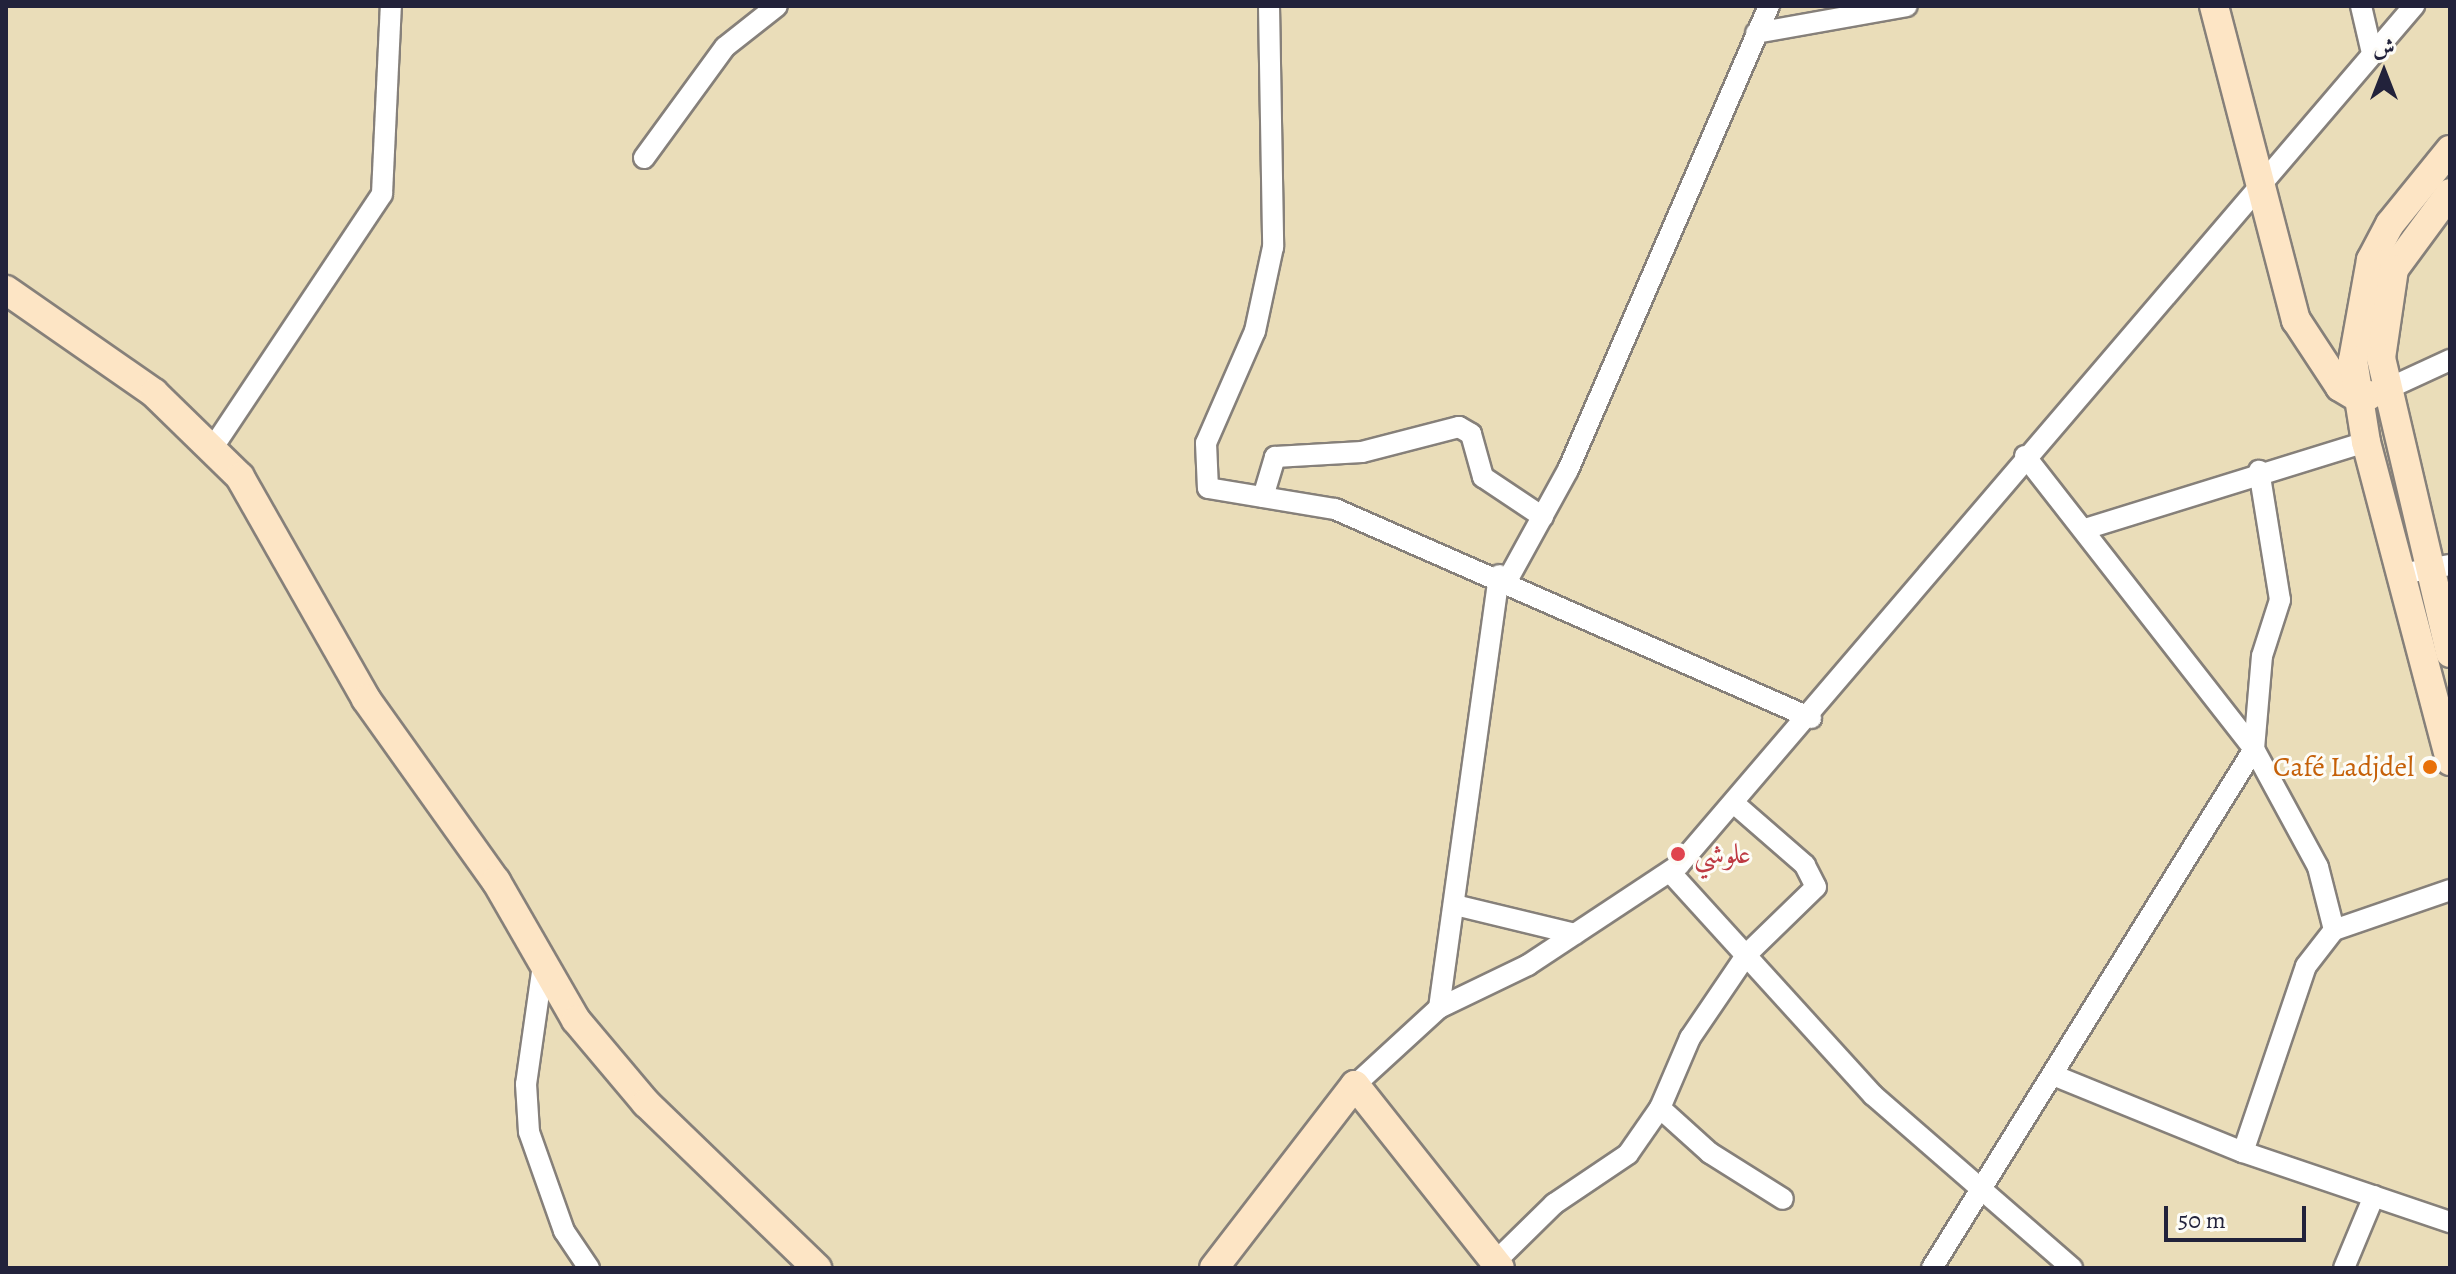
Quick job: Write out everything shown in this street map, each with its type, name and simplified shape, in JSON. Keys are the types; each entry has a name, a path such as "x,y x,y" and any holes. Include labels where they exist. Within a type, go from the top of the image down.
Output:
{"street":[{"path":"214,446 382,194 391,6"},
{"path":"644,158 725,47 777,6"},
{"path":"1269,6 1273,247 1263,304 1206,443 1203,467 1208,488 1320,504 1503,577 1811,718"},
{"path":"1439,1008 1459,906 1503,577 1543,517 1769,6"},
{"path":"1756,33 1907,6"},
{"path":"2214,6 2258,183 2305,340 2325,371 2372,394 2450,360"},
{"path":"2361,6 2371,49"},
{"path":"1214,1268 1355,1085 1439,1008 1575,934 1670,872 1736,805 2025,456 2371,49 2414,6"},
{"path":"2450,150 2390,224 2353,360 2372,394 2450,653"},
{"path":"2375,284 2450,193"},
{"path":"6,290 124,369 214,446 254,499 366,699 496,881 543,965 599,1052 817,1268"},
{"path":"2372,394 2366,442 2426,569 2450,761"},
{"path":"1263,497 1275,457 1362,452 1459,427 1471,434 1483,477 1543,517"},
{"path":"2085,529 2259,471 2366,442"},
{"path":"2025,456 2254,749 2318,867 2334,930"},
{"path":"1932,1268 2254,749 2262,656 2280,600 2259,471"},
{"path":"1355,1085 1498,1265 1554,1204 1628,1154 1660,1108 1690,1038 1747,954 1816,887 1805,865 1736,805"},
{"path":"1670,872 1873,1095 1983,1186 2072,1268"},
{"path":"2243,1152 2306,966 2334,930 2450,890"},
{"path":"1459,906 1575,934"},
{"path":"543,965 526,1084 529,1132 564,1231 589,1268"},
{"path":"2053,1075 2243,1152 2450,1222"},
{"path":"1660,1108 1710,1153 1783,1199"},
{"path":"2344,1268 2374,1196"}],"place":[{"name":"Café Ladjdel","path":"2430,767"},
{"name":"علوشي","path":"1678,854"}]}
